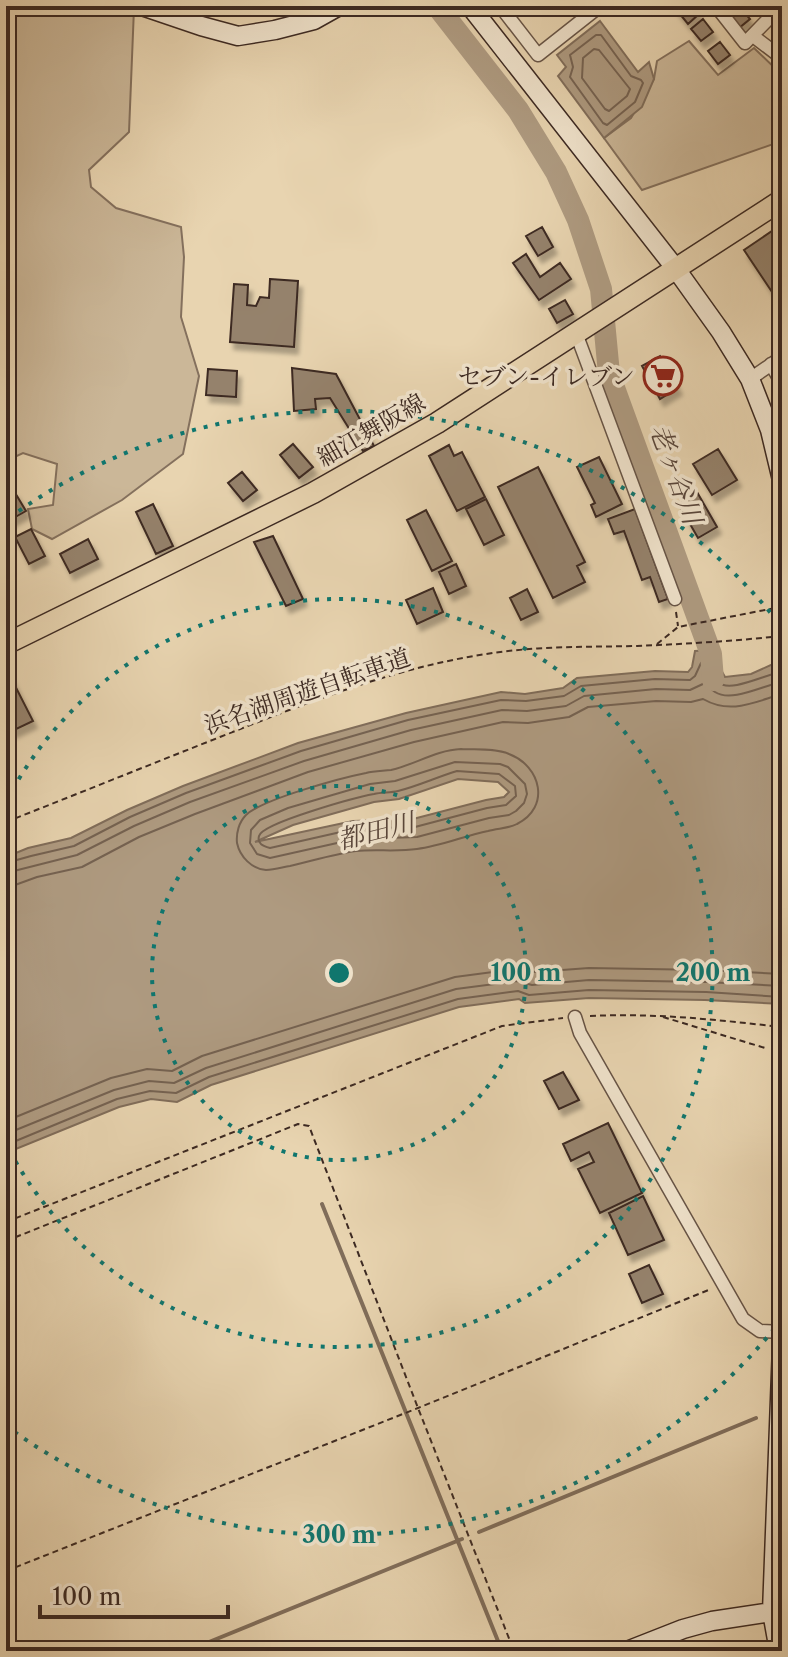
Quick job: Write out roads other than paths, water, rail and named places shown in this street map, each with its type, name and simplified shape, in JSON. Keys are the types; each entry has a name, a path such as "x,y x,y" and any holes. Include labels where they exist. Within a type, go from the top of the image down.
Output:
{"main road":[{"name":"細江舞阪線","path":"6,644 313,493 437,423 782,200"}],"street":[{"path":"142,6 238,36 314,20 339,6"},
{"path":"470,6 676,269 721,332 750,379 770,430 782,480"},
{"path":"500,6 538,55 590,9"},
{"path":"716,6 745,43 781,6"},
{"path":"753,36 782,58"},
{"path":"583,328 675,599"},
{"path":"750,379 776,361 782,384"},
{"path":"575,1017 580,1033 743,1319 760,1331 782,1332"},
{"path":"779,1651 772,1612 782,1346"},
{"path":"627,1651 712,1621 772,1612"}],"water":[{"path":"600,21 638,72 649,62 654,79 642,107 604,138 558,76 566,67 557,55"},
{"name":"都田川","path":"713,650 725,677 751,674 773,664 782,664 782,1004 589,998 525,1003 519,999 459,1007 211,1085 177,1102 151,1099 119,1107 6,1153 6,857 28,848 71,838 183,786 298,743 406,713 501,692 525,694 563,688 577,678 655,671 688,672 695,651","holes":["458,779 498,782 509,792 504,797 413,819 353,821 255,842 293,825 374,802 399,799"]}],"waterway":[{"name":"老ヶ谷川","path":"437,6 518,110 556,172 578,220 601,289 609,374 711,654 713,680"},
{"path":"322,1204 502,1651"},
{"path":"479,1532 756,1418"},
{"path":"187,1651 462,1539"}],"place":[{"name":"セブン-イレブン","path":"663,376"}]}
